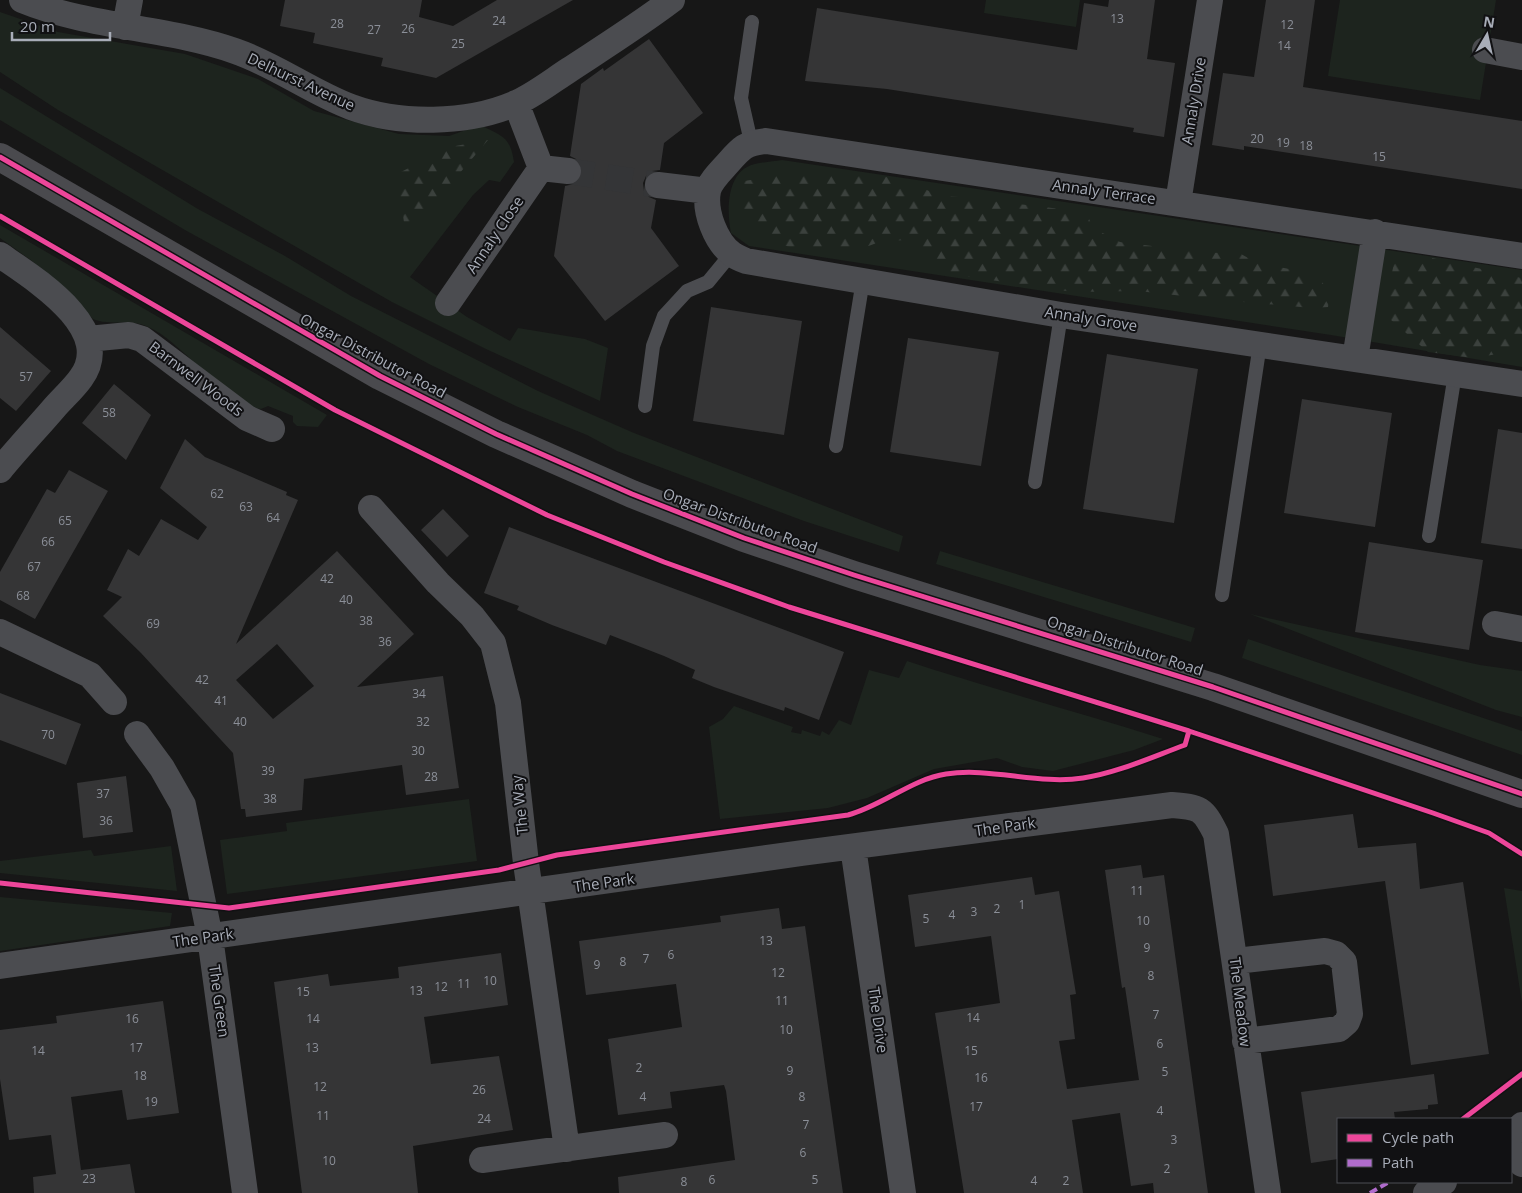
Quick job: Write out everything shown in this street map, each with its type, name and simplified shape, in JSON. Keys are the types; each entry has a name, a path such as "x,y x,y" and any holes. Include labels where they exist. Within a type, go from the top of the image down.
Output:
{"street":[{"name":"Delhurst Avenue","path":"22,0 68,14 196,40 236,51 275,69 322,95 353,108 380,114 425,118 468,117 516,103 672,0"},
{"path":"125,27 130,0"},
{"name":"Annaly Drive","path":"1178,203 1210,0"},
{"path":"1485,50 1522,57"},
{"path":"516,103 541,168 568,171"},
{"name":"Annaly Terrace","path":"751,142 766,141 1375,232 1522,256"},
{"path":"731,254 716,234 711,221 708,191 719,173 740,149 751,142"},
{"name":"Ongar Distributor Road","path":"0,157 380,376 496,434 632,494 744,538 854,575 1213,687 1522,794"},
{"name":"Annaly Close","path":"448,303 541,168"},
{"path":"658,185 708,191"},
{"path":"1355,359 1375,232"},
{"name":"Annaly Grove","path":"731,254 746,261 1061,315 1522,384"},
{"path":"0,255 50,290 81,325 88,340 89,356 82,377 0,470"},
{"name":"Barnwell Woods","path":"88,340 129,334 142,339 247,418 272,430"},
{"name":"The Way","path":"371,508 438,583 472,616 493,644 508,703 531,893 567,1149"},
{"path":"1495,624 1522,628"},
{"path":"0,632 90,675 114,702"},
{"name":"The Green","path":"137,734 162,768 183,805 210,937 245,1193"},
{"name":"The Park","path":"0,966 853,847 1172,805 1194,807 1206,814"},
{"name":"The Meadow","path":"1206,814 1216,834 1236,961 1245,1041 1268,1193"},
{"name":"The Drive","path":"853,847 903,1193"},
{"path":"1236,961 1325,951 1336,954 1344,962 1350,1014 1347,1022 1339,1029 1245,1041"},
{"path":"1512,1134 1522,1126"},
{"path":"482,1160 665,1135"},
{"path":"1512,1151 1522,1164"},
{"path":"1426,1193 1442,1183"}],"lane":[{"path":"751,142 741,98 752,22"},
{"path":"645,406 653,346 664,316 687,291 708,282 731,254"},
{"path":"836,446 863,280"},
{"path":"1035,482 1061,315"},
{"path":"1222,595 1260,344"},
{"path":"1429,536 1455,374"}],"green space":[{"path":"986,0 1080,0 1076,27 984,13"},
{"path":"1340,0 1496,0 1480,100 1328,76"},
{"path":"0,12 58,32 185,54 258,79 314,111 399,134 449,136 480,125 504,138 510,147 514,162 500,182 489,180 473,195 410,277 467,317 510,341 518,328 585,339 608,348 600,401 486,349 392,302 58,110 0,72"},
{"path":"0,88 198,209 285,256 351,296 538,391 634,433 903,536 899,552 804,521 617,451 587,435 518,407 429,364 185,230 0,120"},
{"path":"488,140 406,236 397,174 450,147"},
{"path":"782,160 1522,270 1522,367 1331,335 749,246 731,233 729,207 735,179 740,172 751,165"},
{"path":"784,175 880,175 942,195 1086,212 1093,228 1120,242 1200,252 1241,254 1257,263 1295,270 1320,279 1330,294 1328,307 1312,308 1138,291 1073,292 943,273 911,240 882,241 855,251 794,248 767,241 738,206 744,181"},
{"path":"0,225 327,415 318,427 297,426 293,422 293,416 268,406 261,409 254,408 218,383 155,330 140,324 106,322 93,319 32,261 0,238"},
{"path":"1432,258 1522,278 1522,350 1473,358 1428,352 1391,320 1388,292 1394,263"},
{"path":"940,551 1195,628 1191,642 936,564"},
{"path":"1250,614 1480,665 1522,671 1522,717 1496,710"},
{"path":"1248,639 1522,731 1522,755 1242,658"},
{"path":"907,661 1163,739 1134,750 1053,771 1022,767 997,758 934,769 867,798 828,808 720,819 709,727 723,719 734,706 793,727 791,732 801,734 802,730 820,736 822,731 829,735 839,720 851,725 869,670 899,678"},
{"path":"469,799 477,861 227,894 220,840 287,831 286,823"},
{"path":"171,846 177,891 0,873 0,861 91,850 94,856"},
{"path":"1504,888 1522,891 1522,1003"},
{"path":"0,897 172,913 170,926 0,951"}],"building":[{"path":"285,0 422,0 419,17 453,26 497,0 573,0 436,78 381,66 383,58 313,43 315,33 280,26"},
{"path":"1109,0 1155,0 1147,59 1175,63 1164,137 1133,132 1134,128 887,89 805,81 817,8 1077,50 1084,3 1108,7"},
{"path":"1266,0 1315,0 1303,87 1522,121 1522,189 1244,146 1244,150 1212,145 1223,73 1254,77"},
{"path":"649,39 703,113 664,143 660,170 652,171 646,176 643,183 644,191 649,197 656,200 651,228 679,266 605,321 554,256 565,186 574,184 583,173 581,165 570,156 581,84 603,68 604,71"},
{"path":"711,307 802,321 784,435 693,421"},
{"path":"0,327 51,371 16,411 0,398"},
{"path":"908,338 999,352 981,466 890,452"},
{"path":"1107,354 1198,369 1174,523 1083,509"},
{"path":"114,384 151,415 126,460 82,423"},
{"path":"1302,399 1392,413 1375,527 1284,513"},
{"path":"1498,429 1522,433 1522,549 1481,543"},
{"path":"185,439 205,457 287,492 286,495 298,500 236,644 337,551 414,634 357,687 443,676 459,788 406,795 402,765 304,779 302,810 246,817 245,809 241,809 233,753 141,653 103,616 122,597 107,590 128,549 139,556 161,519 198,540 207,527 160,488","holes":["277,644 314,686 273,719 236,680"]},
{"path":"69,470 108,491 35,619 0,600 0,572 47,489 55,493"},
{"path":"443,509 469,536 447,557 421,530"},
{"path":"509,527 844,652 819,720 785,707 784,711 714,687 692,678 695,670 664,656 610,635 606,645 552,625 517,610 519,606 484,593"},
{"path":"1369,542 1483,560 1469,650 1355,632"},
{"path":"0,693 81,724 66,765 0,740"},
{"path":"126,776 133,832 83,838 77,783"},
{"path":"1353,814 1358,848 1416,843 1420,889 1463,882 1489,1054 1411,1065 1385,881 1273,896 1264,825"},
{"path":"1141,865 1143,878 1164,875 1208,1193 1154,1193 1153,1183 1131,1186 1120,1113 1072,1120 1083,1193 964,1193 935,1013 1000,1003 991,936 915,947 908,895 1032,877 1035,895 1059,891 1076,994 1070,995 1075,1039 1059,1041 1067,1089 1139,1080 1125,987 1122,988 1105,870"},
{"path":"779,908 782,929 805,926 843,1193 619,1193 618,1177 735,1160 726,1091 724,1085 670,1092 672,1108 618,1115 608,1039 682,1027 676,984 586,995 579,941 721,922 720,916"},
{"path":"501,953 508,1005 424,1017 431,1064 499,1056 513,1130 413,1146 418,1193 302,1193 274,982 328,974 330,986 399,978 398,967"},
{"path":"163,1001 179,1113 127,1120 122,1090 71,1097 81,1170 130,1164 135,1193 34,1193 33,1177 56,1174 51,1135 9,1140 0,1079 0,1030 57,1023 56,1016"},
{"path":"1434,1074 1438,1104 1428,1105 1428,1109 1394,1112 1395,1118 1337,1118 1337,1159 1311,1163 1301,1092"}],"tunnel":[{"path":"568,171 658,185"}],"marked path":[{"path":"1370,1193 1387,1183"}],"cycle path":[{"path":"0,157 380,376 496,434 632,494 744,538 854,575 1213,687 1522,794"},
{"path":"0,216 335,410 547,515 664,562 789,607 1189,731 1433,813 1489,833 1522,854"},
{"path":"0,883 229,908 499,870 557,855 848,815 873,806 921,781 946,774 963,772 1066,780 1096,776 1122,769 1185,745 1189,731"},
{"path":"1464,1118 1522,1074"}]}
